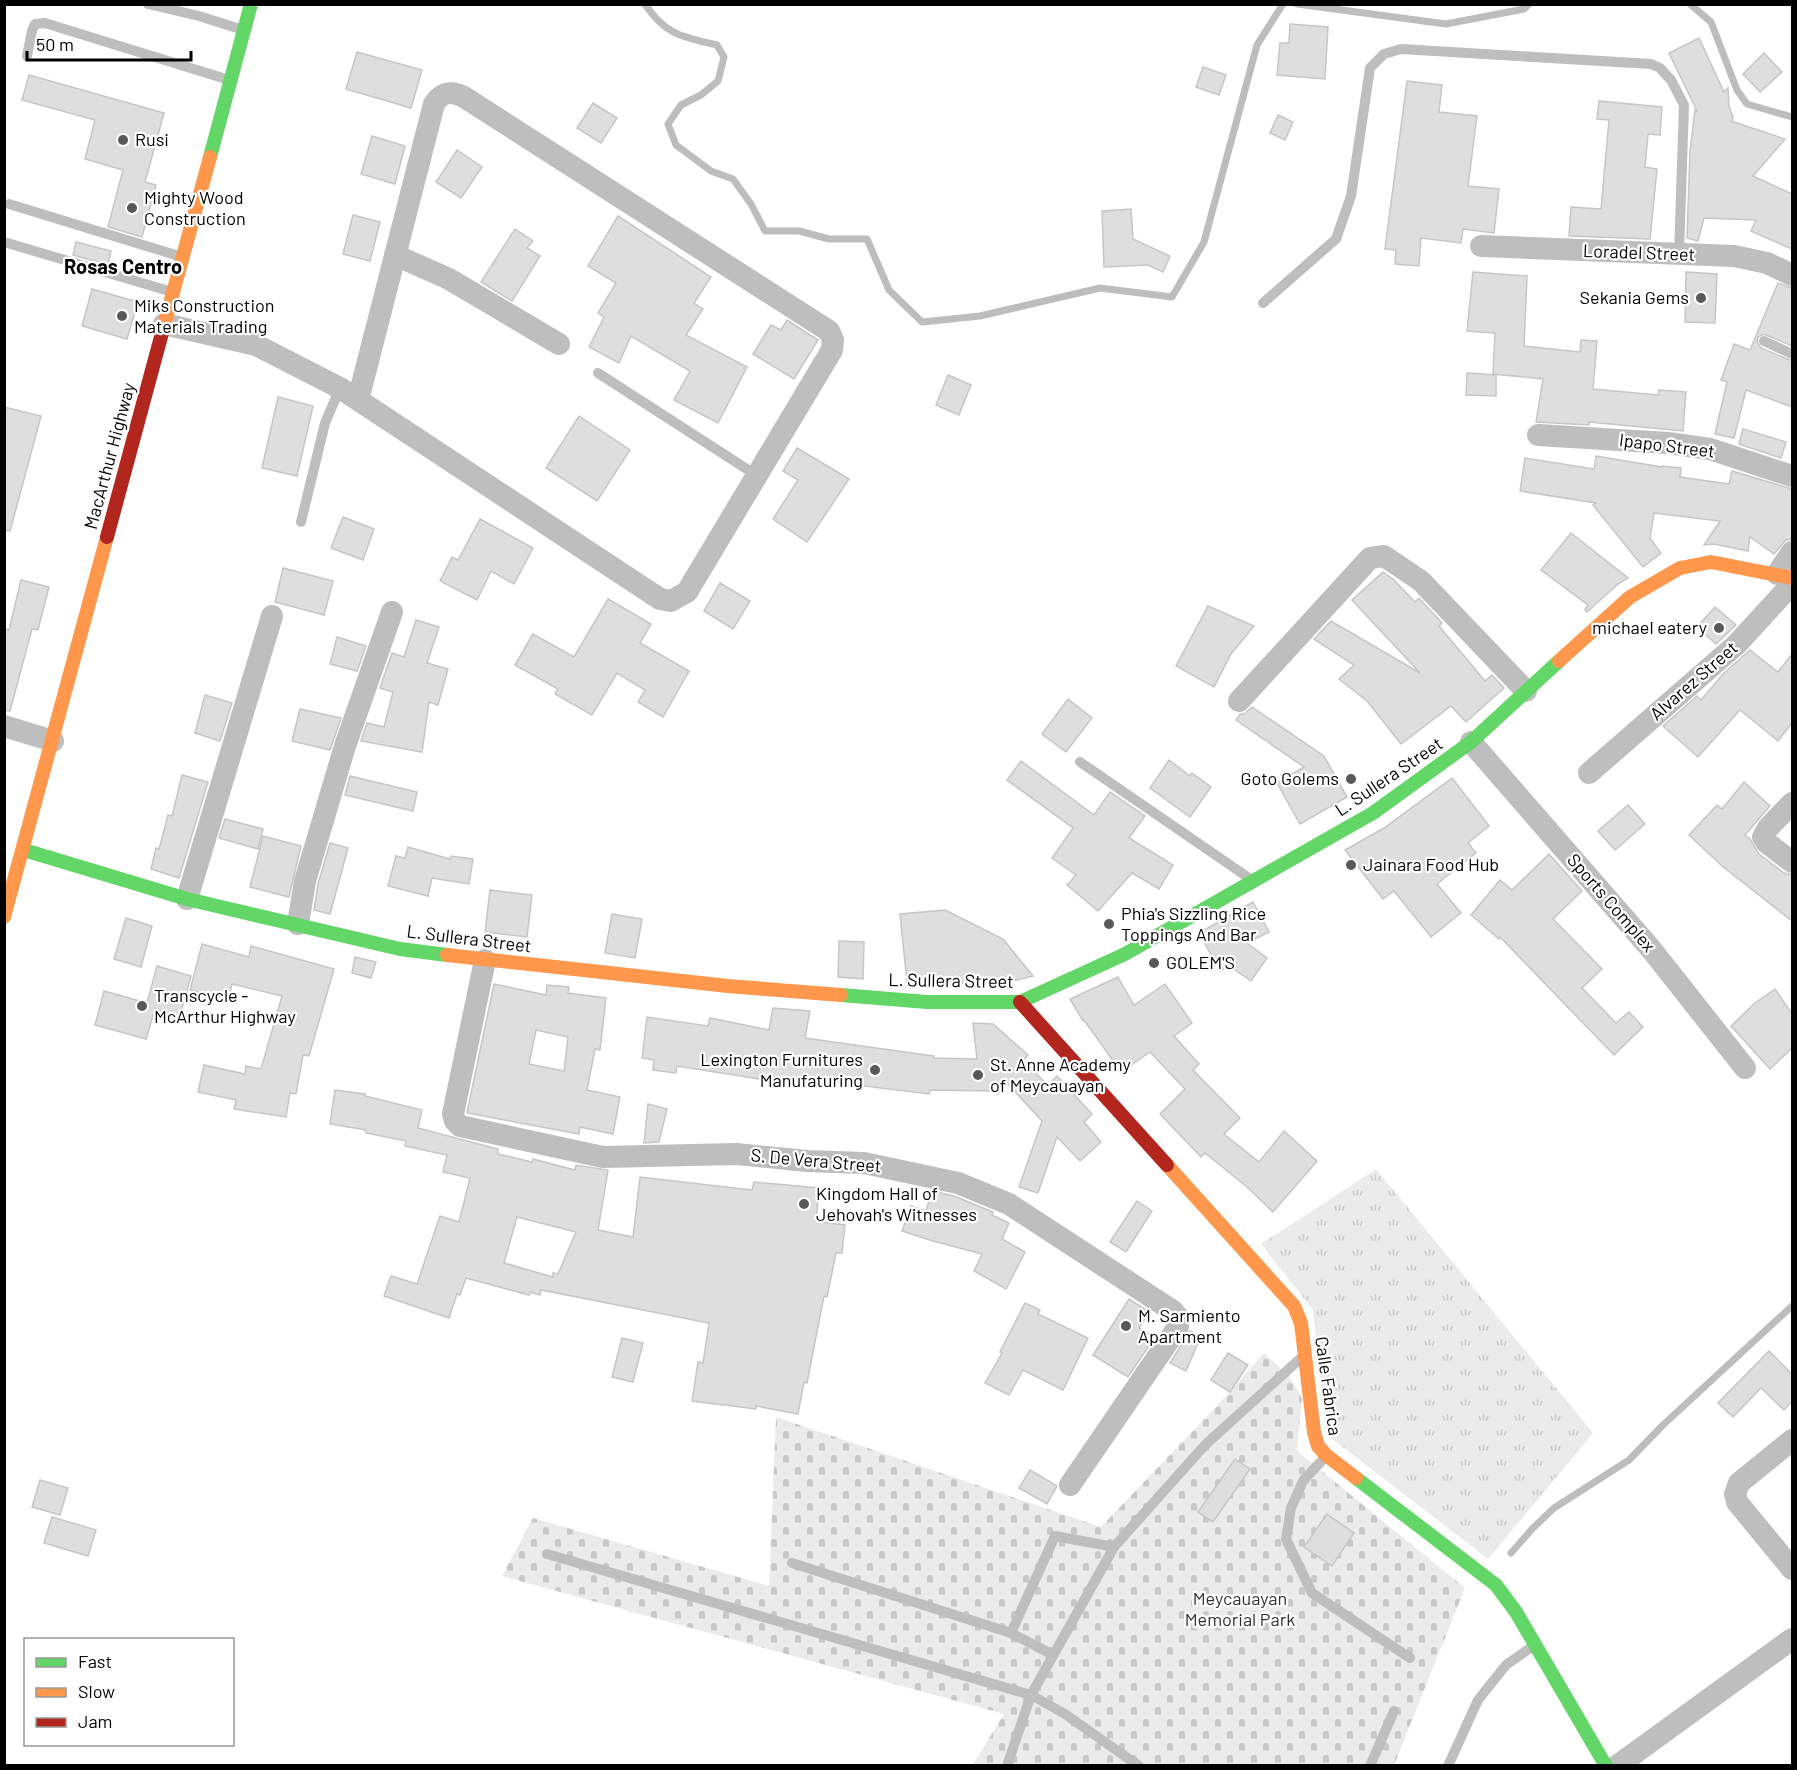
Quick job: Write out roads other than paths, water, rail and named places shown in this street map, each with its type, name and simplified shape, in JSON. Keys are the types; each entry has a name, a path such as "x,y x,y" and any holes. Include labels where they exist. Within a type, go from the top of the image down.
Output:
{"main road":[{"name":"MacArthur Highway","path":"4,917 24,850 172,291 251,4"},
{"name":"L. Sullera Street","path":"24,850 187,899 400,949 728,986 927,1002 1020,1002 1125,954 1373,813 1471,742 1630,597 1680,568 1711,562 1787,579"},
{"name":"Calle Fabrica","path":"1020,1002 1294,1306 1301,1323 1314,1432 1318,1446 1326,1455 1496,1585 1516,1612 1606,1766"}],"street":[{"path":"164,324 255,345 349,394 660,598 671,601 687,592 832,350 833,340 829,331 455,93 446,92 439,96 434,104 395,255 349,394"},
{"name":"Loradel Street","path":"1481,246 1734,256 1767,263 1792,275"},
{"path":"395,255 449,279 559,344"},
{"name":"Ipapo Street","path":"1538,435 1668,443 1710,449 1792,476"},
{"path":"1787,579 1792,552"},
{"path":"1239,701 1370,558 1384,556 1421,581 1526,691"},
{"name":"Alvarez Street","path":"1589,773 1737,644 1787,579"},
{"path":"298,924 305,881 345,746 392,612"},
{"path":"187,899 272,616"},
{"path":"4,726 53,741"},
{"name":"Sports Complex","path":"1471,742 1651,949 1745,1068"},
{"path":"1792,803 1768,828 1763,837 1767,843 1792,862"},
{"name":"S. De Vera Street","path":"485,960 453,1114 460,1126 603,1157 736,1154 807,1161 864,1163 958,1183 1010,1204 1173,1311 1178,1317 1178,1327 1070,1485"},
{"path":"1792,1440 1739,1483 1735,1494 1737,1502 1792,1569"},
{"path":"1617,1766 1792,1639"}],"lane":[{"path":"148,4 244,30"},
{"path":"27,56 35,24 45,23 229,80"},
{"path":"1263,303 1336,239 1351,196 1370,68 1384,54 1401,49 1651,64 1660,69 1671,80 1684,105 1679,255"},
{"path":"9,204 182,256"},
{"path":"4,242 172,291"},
{"path":"1764,341 1792,354"},
{"path":"598,373 756,475"},
{"path":"301,522 325,423 349,394"},
{"path":"1080,762 1254,881"},
{"path":"1007,1766 1031,1695 1114,1547 1205,1445 1305,1354"},
{"path":"1326,1455 1303,1481 1291,1508 1286,1539 1312,1593 1410,1658"},
{"path":"1011,1633 1055,1536 1114,1547"},
{"path":"547,1554 1031,1695 1065,1714 1139,1766"},
{"path":"792,1563 1011,1633 1053,1655"},
{"path":"1448,1766 1478,1700 1506,1665 1534,1644"},
{"path":"1370,1766 1394,1711"}],"waterway":[{"path":"645,4 652,14 668,28 685,37 717,45 724,57 718,81 701,95 681,105 668,124 676,145 711,171 733,179 751,204 765,231 799,231 829,239 867,239 889,290 922,322 980,316 1100,288 1172,297 1204,242 1257,45 1283,4"},
{"path":"1297,4 1446,24 1524,9 1529,4"},
{"path":"1690,4 1711,22 1737,90 1747,104 1792,117"},
{"path":"1511,1553 1554,1508 1629,1460 1663,1425 1792,1306"}],"place":[{"name":"Rusi","path":"123,140"},
{"name":"Mighty Wood Construction","path":"132,208"},
{"name":"Sekania Gems","path":"1701,298"},
{"name":"Miks Construction Materials Trading","path":"122,316"},
{"name":"michael eatery","path":"1719,628"},
{"name":"Goto Golems","path":"1351,779"},
{"name":"Jainara Food Hub","path":"1351,865"},
{"name":"Phia's Sizzling Rice Toppings And Bar","path":"1109,924"},
{"name":"GOLEM'S","path":"1154,963"},
{"name":"Transcycle - McArthur Highway","path":"142,1006"},
{"name":"Lexington Furnitures Manufaturing","path":"875,1070"},
{"name":"St. Anne Academy of Meycauayan","path":"978,1075"},
{"name":"Kingdom Hall of Jehovah's Witnesses","path":"804,1204"},
{"name":"M. Sarmiento Apartment","path":"1126,1326"}],"district":[{"name":"Rosas Centro","path":"123,267"}],"park label":[{"name":"Meycauayan Memorial Park","path":"1240,1609"}]}
